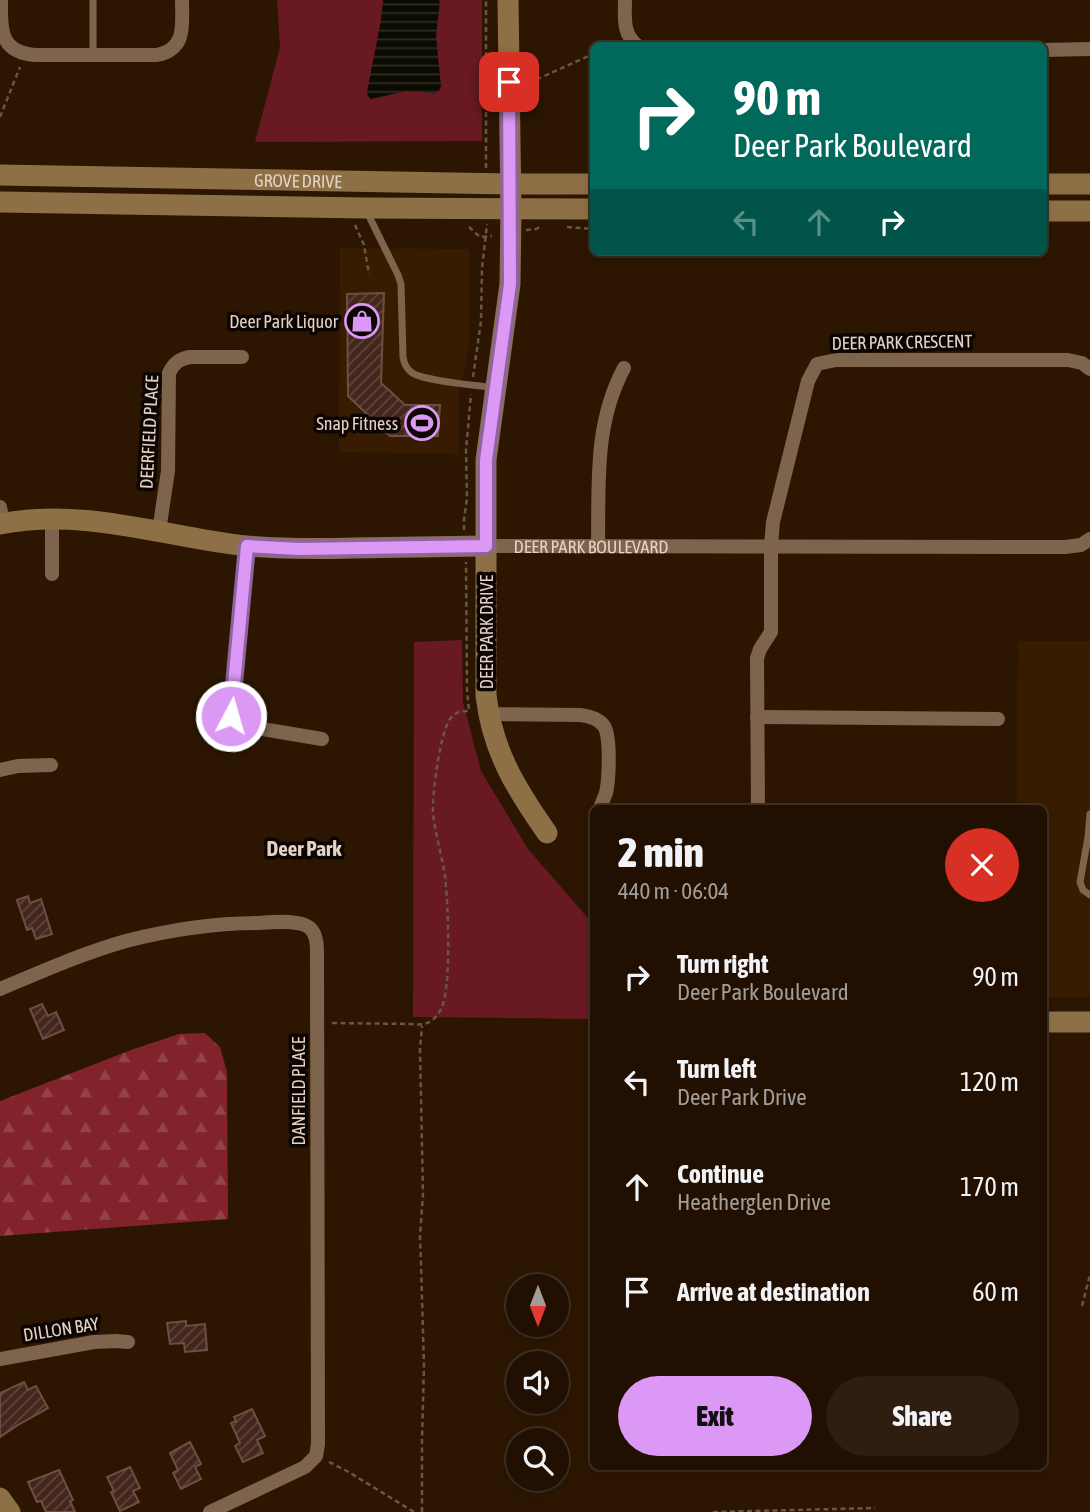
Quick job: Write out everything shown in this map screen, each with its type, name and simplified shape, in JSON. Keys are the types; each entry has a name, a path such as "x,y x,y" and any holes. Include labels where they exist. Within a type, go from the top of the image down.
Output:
{"street":[{"path":"1,0 0,29 9,47 16,52 157,55 169,51 180,39 182,0"},
{"name":"DEER PARK DRIVE","path":"508,0 510,284 476,546 488,714 508,772 547,833"},
{"path":"625,0 626,29 633,42"},
{"path":"1047,50 1090,49"},
{"name":"GROVE DRIVE","path":"0,175 590,184"},
{"path":"1047,184 1090,184"},
{"name":"GROVE DRIVE","path":"0,202 360,216 487,208 590,209"},
{"path":"1047,211 1090,211"},
{"name":"DEERFIELD PLACE","path":"159,531 168,471 169,373 182,358 242,357"},
{"name":"DEER PARK CRESCENT","path":"771,546 775,511 808,382 817,364 836,360 1068,360 1082,363 1090,369"},
{"path":"598,545 599,471 603,430 610,399 624,368"},
{"name":"DEER PARK BOULEVARD","path":"1,518 104,522 247,546 299,549 598,545 1065,547 1081,545 1089,540"},
{"path":"52,519 52,574"},
{"path":"247,546 231,716 250,727 322,739"},
{"path":"758,805 757,658 771,632 771,546"},
{"path":"488,714 580,715 599,721 608,739 607,782 601,805"},
{"path":"757,717 998,719"},
{"path":"0,770 18,766 51,765"},
{"name":"DANFIELD PLACE","path":"0,989 108,947 201,926 288,922 307,926 312,930 317,950 317,1456"},
{"path":"1047,1022 1090,1022"},
{"name":"DILLON BAY","path":"0,1359 94,1342 128,1342"},
{"path":"210,1512 305,1467 317,1456"},
{"path":"0,1498 10,1512"}],"lane":[{"path":"93,0 93,54"},
{"path":"360,216 389,259 401,284 405,365 411,372 424,378 495,388"},
{"path":"1090,814 1080,881 1083,890 1090,895"}],"path":[{"path":"486,0 486,183"},
{"path":"0,117 25,54"},
{"path":"529,83 590,55"},
{"path":"317,1023 422,1026 433,1020 445,999 445,876 433,797 449,720 459,712 468,711 467,576 476,546 464,520 467,498 466,450 481,321 487,208"},
{"path":"360,216 369,274"},
{"path":"470,227 480,237 485,237 536,229 543,225"},
{"path":"556,226 590,229"},
{"path":"422,1026 421,1264 425,1365 422,1512"},
{"path":"1082,1306 1090,1275"},
{"path":"317,1456 414,1512"},
{"path":"713,1512 875,1508"}],"shaded area":[{"path":"277,0 482,0 482,141 255,142 280,47"},
{"path":"383,0 439,0 436,36 441,86 439,91 407,91 371,99 368,96"},
{"path":"340,248 469,249 470,340 458,393 458,454 339,452"},
{"path":"462,640 463,702 481,771 528,849 590,921 590,1019 413,1017 414,642"},
{"path":"1018,641 1090,641 1090,997 1047,997 1047,805 1017,805"}],"green space":[{"path":"205,1033 220,1047 227,1072 228,1219 0,1236 0,1101 179,1034"}],"building":[{"path":"384,293 381,383 405,405 440,405 438,436 390,436 348,396 347,294"},
{"path":"28,896 30,903 41,899 52,934 36,939 32,928 27,930 17,900"},
{"path":"42,1004 48,1016 56,1012 64,1030 43,1039 30,1009"},
{"path":"186,1321 186,1326 205,1324 207,1350 185,1352 184,1343 170,1344 167,1323"},
{"path":"24,1382 28,1390 36,1386 48,1408 0,1437 0,1393"},
{"path":"252,1409 265,1436 257,1440 263,1453 243,1462 235,1446 240,1443 231,1423 236,1421 234,1417"},
{"path":"190,1442 201,1464 195,1467 201,1479 181,1489 173,1473 178,1470 170,1453"},
{"path":"130,1467 140,1488 133,1491 139,1502 120,1511 107,1477"},
{"path":"59,1470 73,1500 70,1501 75,1512 46,1512 41,1501 37,1502 28,1482"}],"place":[{"name":"Deer Park Liquor","path":"362,321"},
{"name":"Snap Fitness","path":"422,423"}],"district":[{"name":"Deer Park","path":"304,848"}],"route":[{"path":"231,716 247,546 299,549 486,546 486,460 510,284 509,82"}]}
